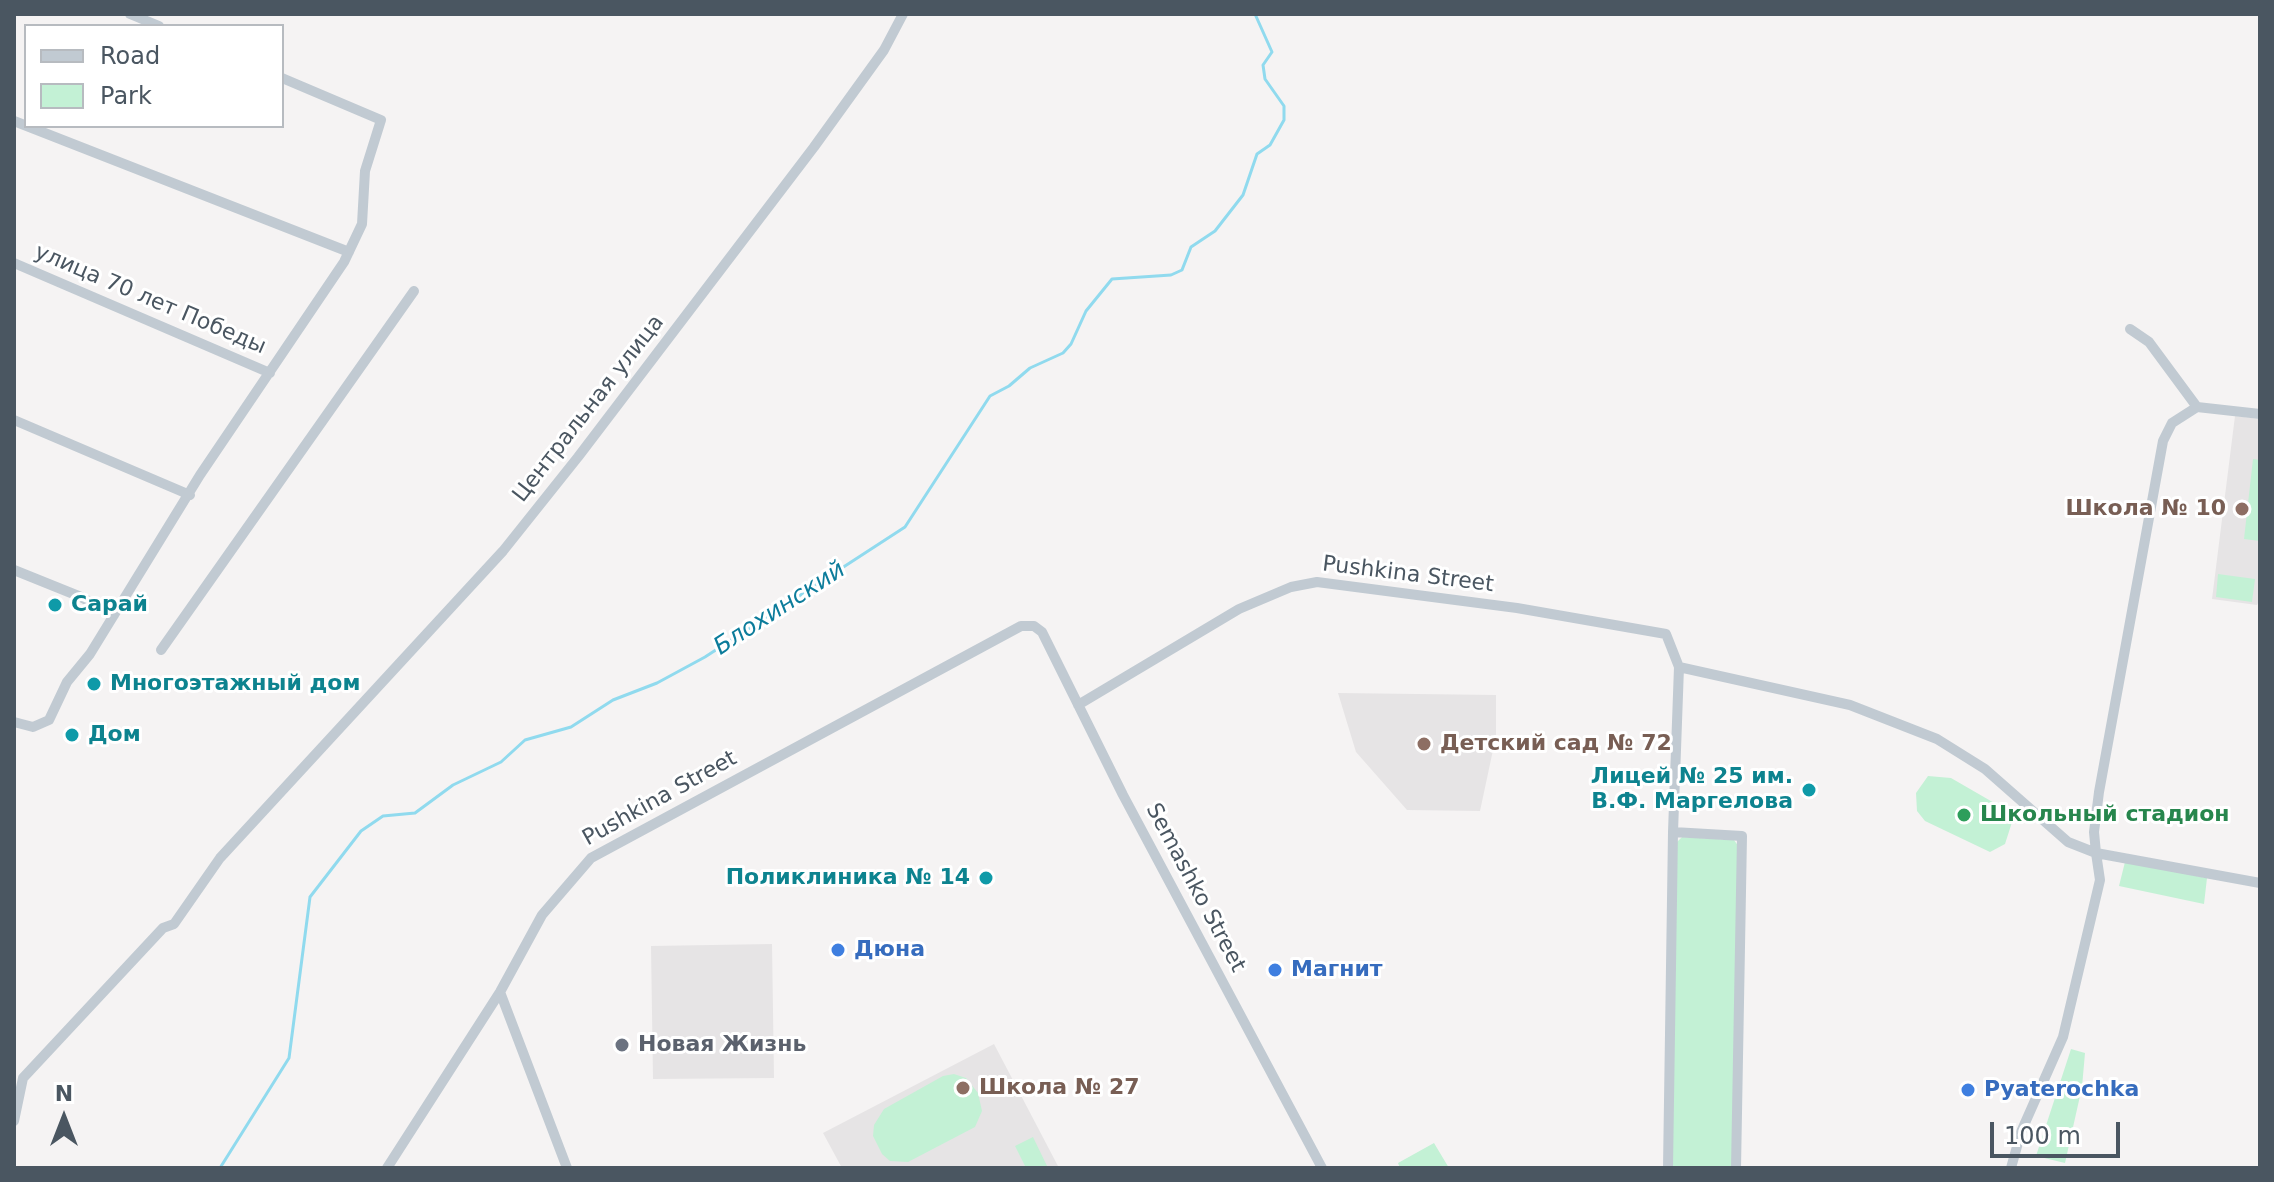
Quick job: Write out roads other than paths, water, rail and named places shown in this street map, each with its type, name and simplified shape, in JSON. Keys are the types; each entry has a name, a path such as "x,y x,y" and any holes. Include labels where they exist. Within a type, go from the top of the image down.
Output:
{"street":[{"path":"130,14 154,24"},
{"name":"Центральная улица","path":"14,1121 23,1078 163,928 174,924 220,858 503,551 569,469 814,147 884,50 903,14"},
{"name":"улица 70 лет Победы","path":"14,722 33,727 49,720 67,682 90,654 349,252 362,224 365,171 381,120 284,79"},
{"path":"32,128 349,252"},
{"name":"улица 70 лет Победы","path":"14,263 270,373"},
{"path":"161,650 414,291"},
{"path":"2130,329 2157,352 2197,407"},
{"path":"2011,1168 2021,1132 2063,1037 2100,880 2094,832 2099,792 2163,441 2172,423 2197,407 2260,414"},
{"path":"14,420 190,495"},
{"path":"14,570 81,597 114,615"},
{"name":"Pushkina Street","path":"1078,705 1239,609 1291,587 1317,582 1517,608 1666,634 1679,667"},
{"name":"Pushkina Street","path":"387,1168 500,992 542,915 591,858 1021,626 1034,626"},
{"name":"Semashko Street","path":"1034,626 1042,632 1322,1168"},
{"path":"1668,1168 1679,667 1850,705 1937,739 1985,769 2068,842 2096,853 2260,883"},
{"path":"1673,832 1742,836 1736,1168"},
{"path":"500,992 567,1168"}],"waterway":[{"name":"Блохинский","path":"220,1168 289,1058 310,897 361,831 383,816 415,813 453,785 501,762 525,740 571,727 613,700 657,683 705,657 905,527 990,396 1009,386 1030,368 1063,353 1071,344 1086,311 1112,279 1171,275 1182,270 1191,247 1215,231 1243,195 1257,154 1270,145 1284,120 1284,106 1265,79 1263,65 1272,52 1255,14"}],"place":[{"name":"Школа № 10","path":"2242,509"},
{"name":"Сарай","path":"55,605"},
{"name":"Многоэтажный дом","path":"94,684"},
{"name":"Дом","path":"72,735"},
{"name":"Детский сад № 72","path":"1424,744"},
{"name":"Лицей № 25 им. В.Ф. Маргелова","path":"1809,790"},
{"name":"Школьный стадион","path":"1964,815"},
{"name":"Поликлиника № 14","path":"986,878"},
{"name":"Дюна","path":"838,950"},
{"name":"Магнит","path":"1275,970"},
{"name":"Новая Жизнь","path":"622,1045"},
{"name":"Школа № 27","path":"963,1088"},
{"name":"Pyaterochka","path":"1968,1090"}]}
